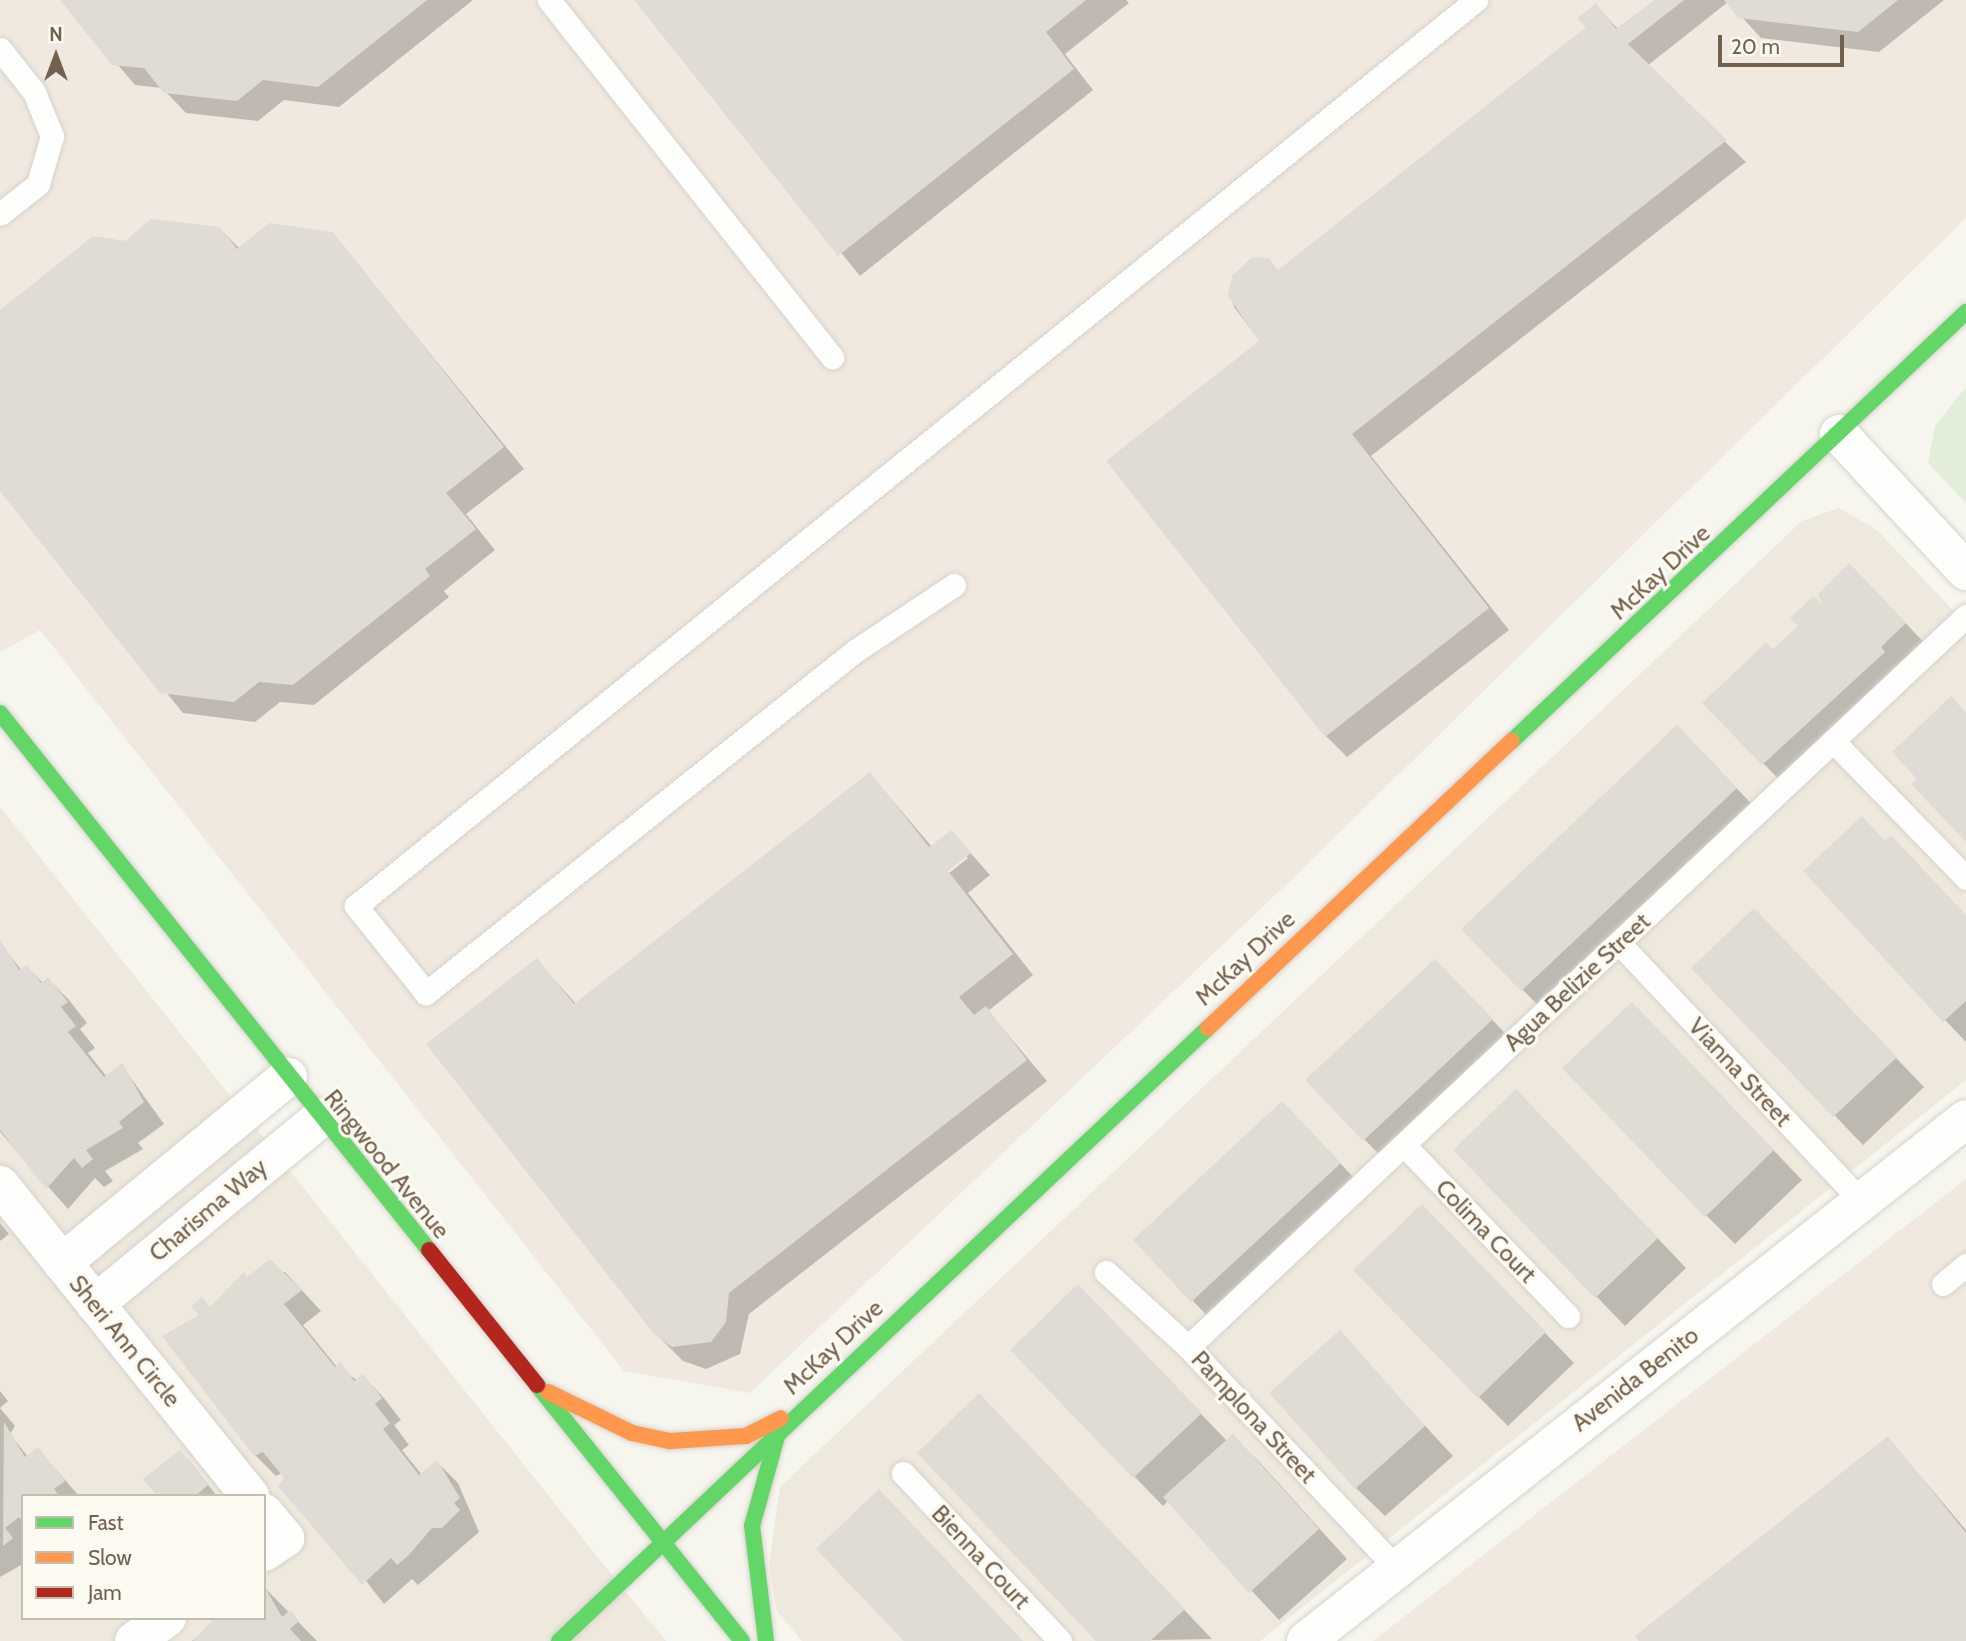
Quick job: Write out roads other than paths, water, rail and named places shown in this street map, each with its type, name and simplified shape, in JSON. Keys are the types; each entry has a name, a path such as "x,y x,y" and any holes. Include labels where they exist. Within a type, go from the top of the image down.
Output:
{"street":[{"name":"McKay Drive","path":"559,1641 801,1408 1966,312"},
{"path":"1839,434 1966,571"},
{"name":"Ringwood Avenue","path":"0,713 288,1077 742,1641"},
{"name":"Charisma Way","path":"62,1263 288,1077"},
{"name":"Charisma Way","path":"95,1304 321,1118"},
{"name":"Avenida Benito","path":"1306,1641 1396,1567 1966,1119"},
{"name":"Sheri Ann Circle","path":"0,1185 248,1494"},
{"path":"538,1387 632,1433 671,1441 746,1436 801,1408"},
{"path":"766,1641 752,1526 779,1429"},
{"path":"266,1515 285,1538 266,1551"},
{"path":"134,1641 164,1620"}],"lane":[{"path":"550,0 832,357"},
{"path":"954,585 855,651 426,993 356,906 1476,0"},
{"path":"0,49 34,92 52,136 38,184 0,214"},
{"name":"Agua Belizie Street","path":"1188,1347 1966,616"},
{"path":"1833,741 1966,878"},
{"name":"Vianna Street","path":"1619,943 1861,1201"},
{"name":"Colima Court","path":"1404,1145 1568,1317"},
{"path":"1943,1284 1966,1265"},
{"name":"Pamplona Street","path":"1106,1272 1188,1347 1396,1567"},
{"name":"Bienna Court","path":"903,1473 1060,1641"}]}
